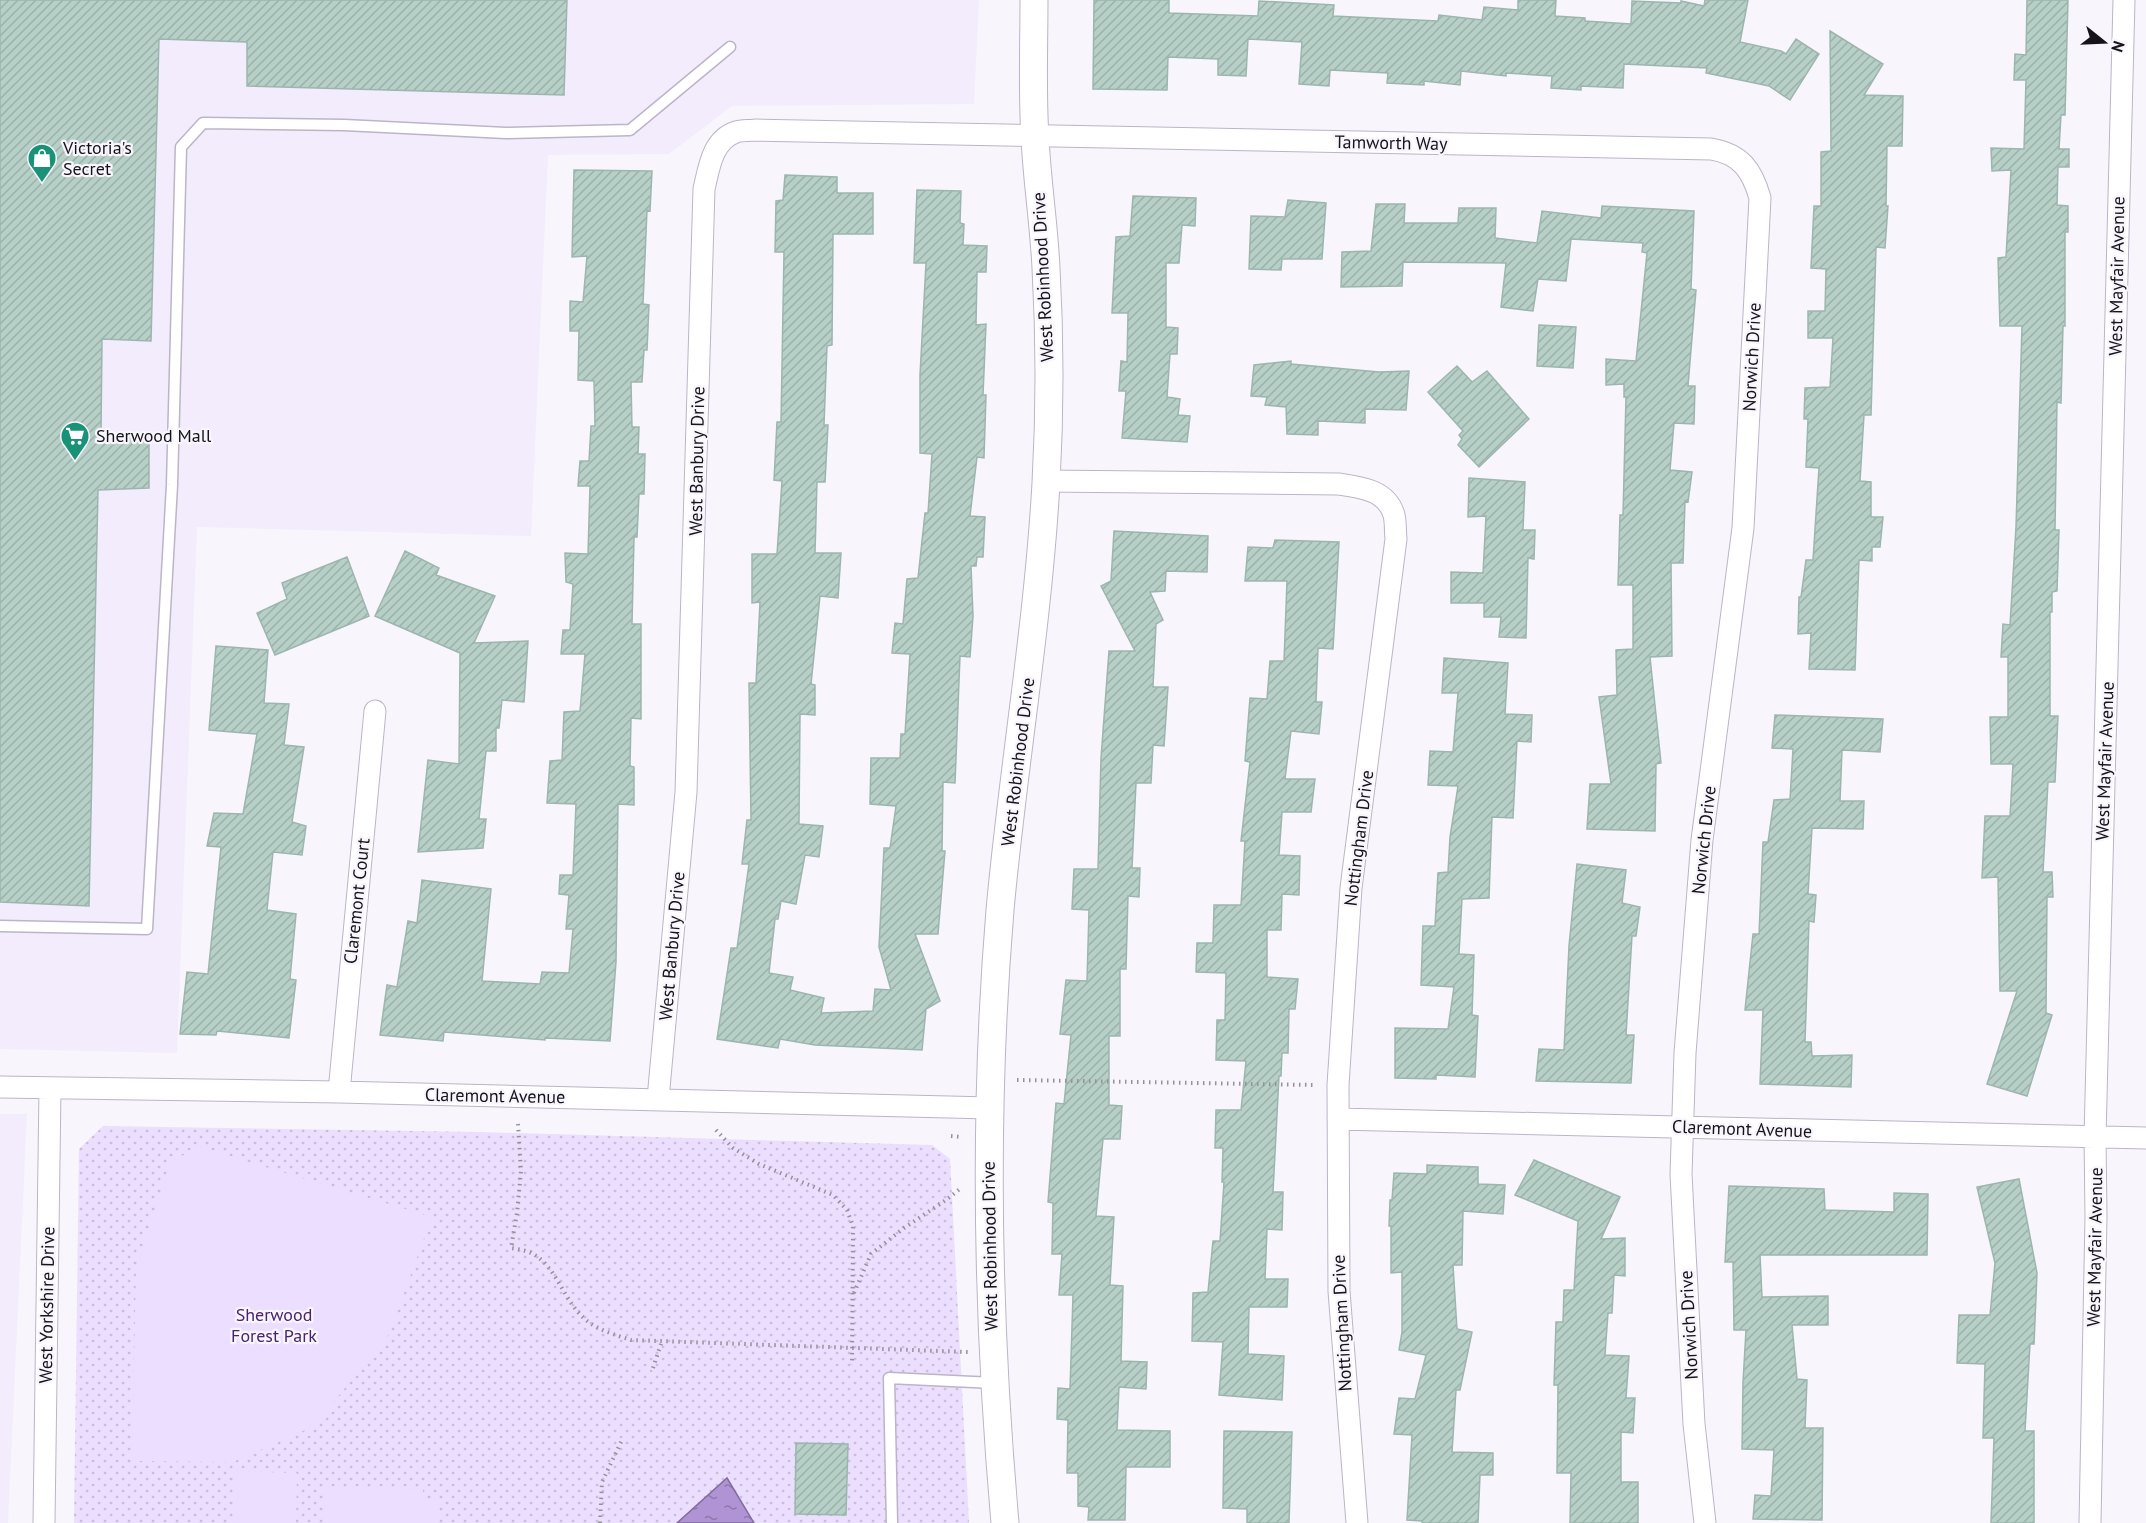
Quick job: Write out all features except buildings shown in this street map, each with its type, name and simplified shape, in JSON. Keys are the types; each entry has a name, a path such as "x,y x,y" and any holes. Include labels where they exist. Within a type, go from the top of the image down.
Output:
{"street":[{"name":"West Robinhood Drive","path":"1005,1523 994,1383 988,1251 989,1080 1000,906 1037,608 1046,482 1048,393 1046,269 1035,136 1034,0"},
{"name":"West Mayfair Avenue","path":"2090,1523 2096,1216 2095,1137 2124,0"},
{"name":"West Banbury Drive","path":"658,1100 686,792 704,189 711,158 720,143 735,132 755,130 1035,136"},
{"name":"Tamworth Way","path":"1035,136 1711,149 1725,151 1743,163"},
{"name":"Norwich Drive","path":"1705,1523 1693,1400 1681,1174 1684,1053 1702,840 1743,528 1760,198 1754,176 1743,163"},
{"name":"Nottingham Drive","path":"1046,482 1339,484 1364,488 1383,497 1394,513 1396,539 1351,888 1338,1085 1339,1291 1357,1523"},
{"name":"Claremont Court","path":"339,1092 375,711"},
{"name":"Claremont Avenue","path":"0,1086 990,1108"},
{"name":"West Yorkshire Drive","path":"44,1523 50,1088"},
{"name":"Claremont Avenue","path":"1338,1119 2146,1138"}],"lane":[{"path":"0,926 147,928 172,485 180,147 203,123 344,125 506,133 630,130 730,47"},
{"path":"892,1523 889,1378 994,1383"}],"path":[{"path":"989,1080 1338,1085"},
{"path":"518,1124 521,1171 511,1248 530,1253 544,1263 568,1301 585,1320 607,1332 631,1340 968,1352"},
{"path":"716,1130 733,1148 759,1164 833,1195 847,1210 853,1226 852,1365"},
{"path":"853,1297 871,1254 962,1187"},
{"path":"653,1368 662,1341"},
{"path":"600,1523 598,1516 602,1482 622,1440"}],"shaded area":[{"path":"0,0 979,0 974,104 732,106 669,154 548,155 531,536 197,527 177,1053 0,1049"},
{"path":"0,1114 27,1114 8,1523 0,1523"}],"green space":[{"name":"Sherwood Forest Park","path":"103,1126 478,1132 932,1145 950,1159 969,1523 74,1523 79,1149"},
{"path":"199,1147 432,1217 389,1334 314,1426 233,1462 132,1461 136,1268 170,1162"},
{"path":"234,1471 297,1473 296,1523 233,1523"},
{"path":"325,1488 423,1490 423,1500 438,1500 437,1523 324,1523"}],"water":[{"path":"727,1478 754,1523 677,1523"}],"place":[{"name":"Victoria's Secret","path":"42,184"},
{"name":"Sherwood Mall","path":"75,462"}]}
